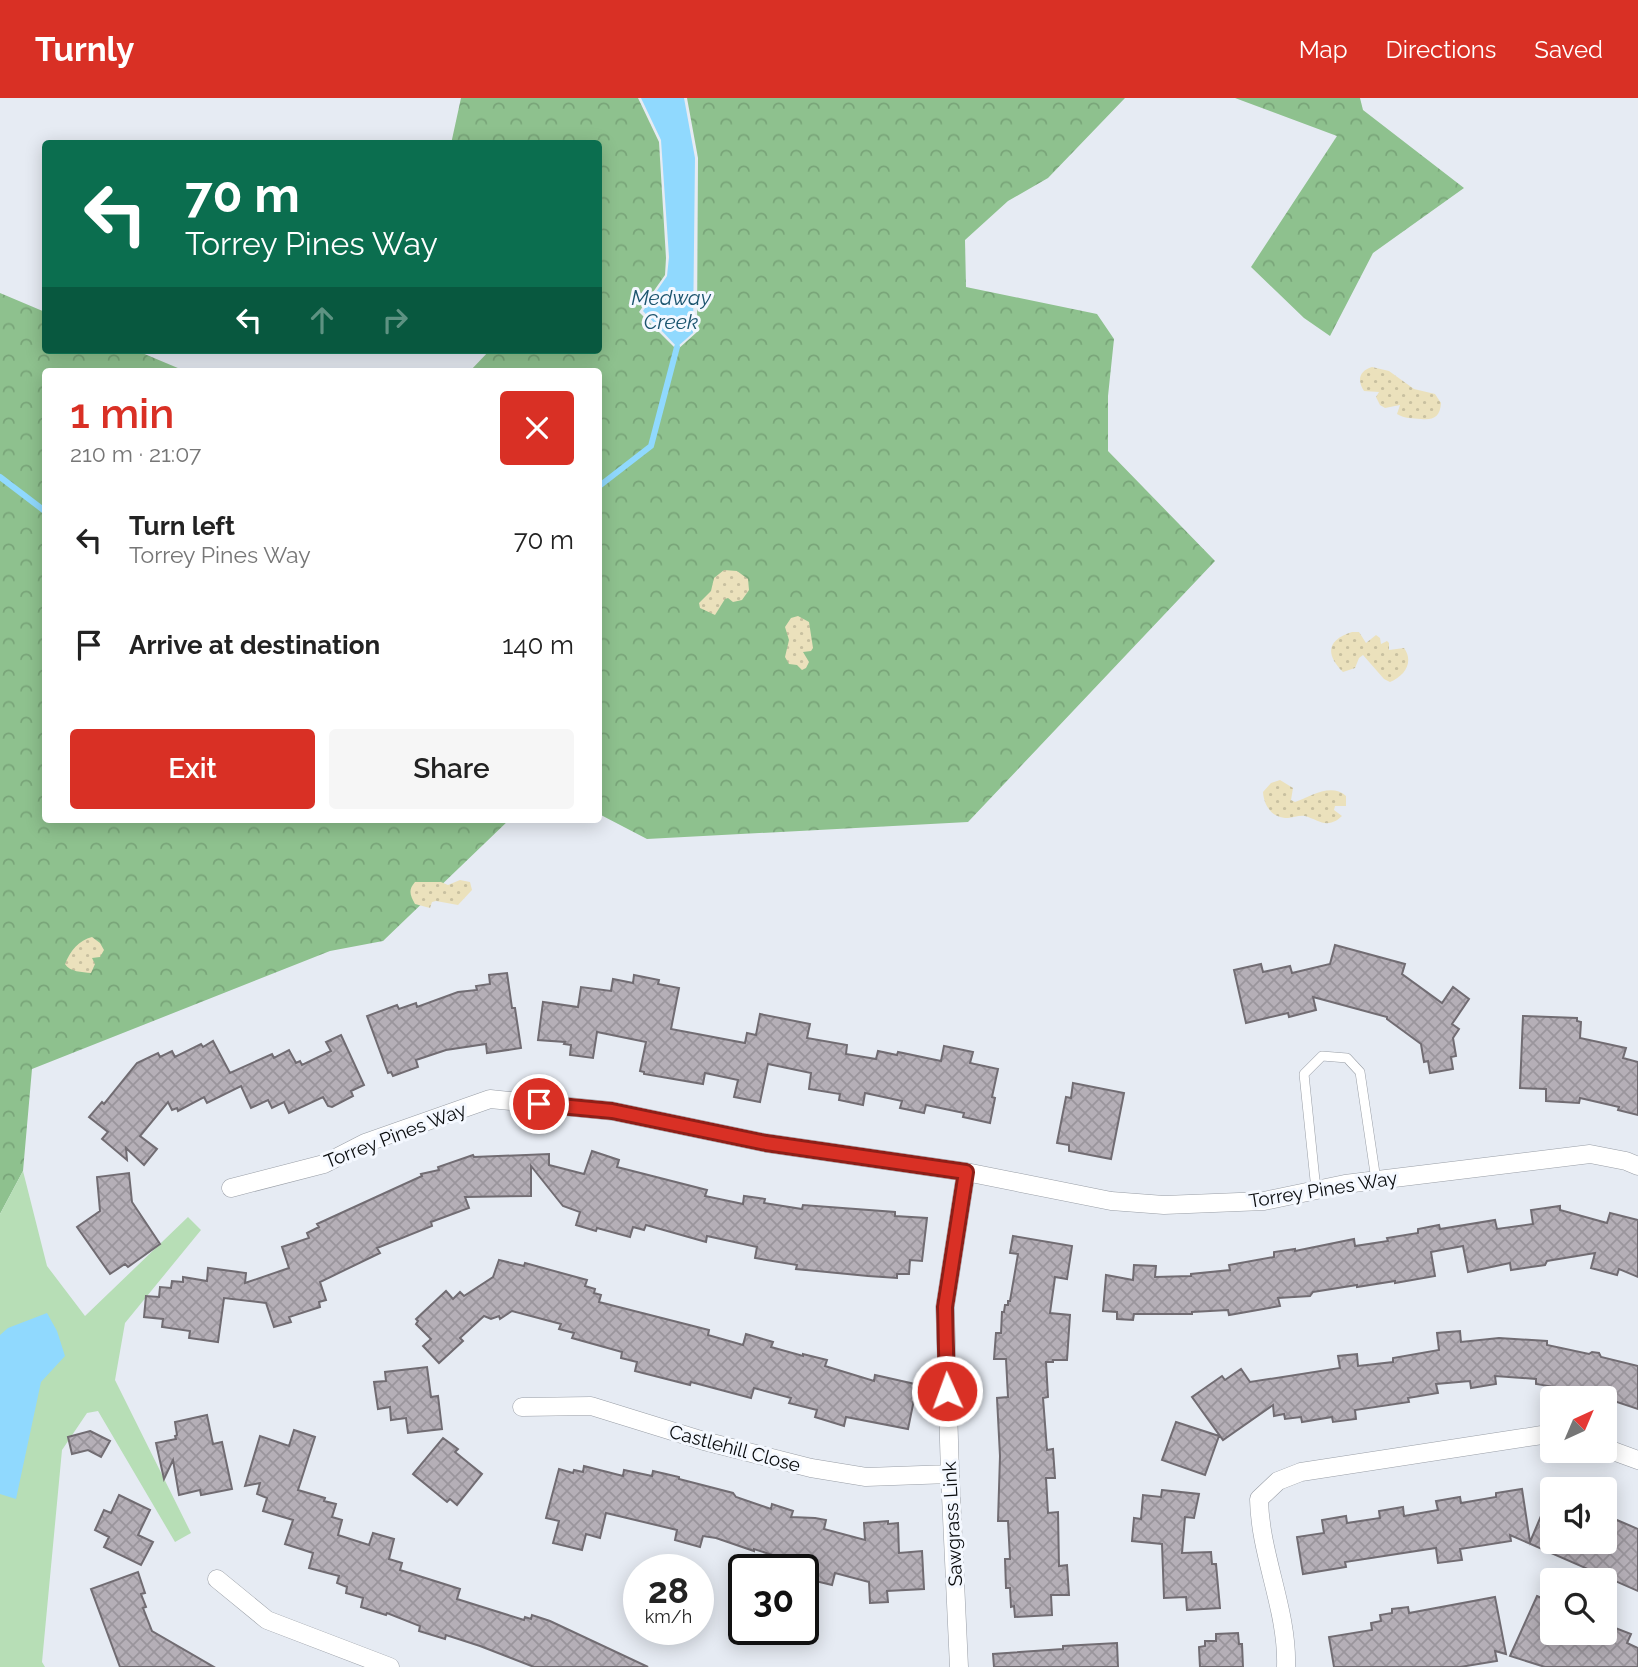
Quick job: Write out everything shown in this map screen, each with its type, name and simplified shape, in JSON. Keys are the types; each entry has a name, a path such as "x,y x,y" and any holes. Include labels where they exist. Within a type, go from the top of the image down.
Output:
{"street":[{"name":"Torrey Pines Way","path":"231,1188 324,1164 365,1143 490,1099 612,1111 766,1143 966,1172 1111,1201 1164,1205 1264,1201 1376,1180 1590,1154 1626,1161 1638,1167"},
{"name":"Sawgrass Link","path":"959,1667 945,1307 966,1172"},
{"name":"Castlehill Close","path":"522,1406 591,1406 704,1441 811,1468 866,1477 950,1474"},
{"path":"1286,1667 1287,1645 1259,1523 1259,1499 1278,1481 1301,1472 1540,1435"},
{"path":"1617,1452 1638,1460"},
{"path":"217,1579 267,1620 390,1667"}],"lane":[{"path":"1316,1190 1304,1074 1322,1056 1347,1058 1360,1072 1376,1180"}],"green space":[{"path":"461,98 638,98 659,142 666,258 665,275 639,312 677,350 697,332 698,158 687,98 1125,98 1048,178 1008,201 965,240 966,287 1097,314 1114,339 1108,396 1108,451 1215,561 968,822 647,839 602,816 602,368 473,368 486,354 602,354 602,140 452,140"},
{"path":"1235,98 1360,98 1363,110 1464,188 1373,253 1330,336 1304,318 1251,267 1337,136"},
{"path":"0,293 42,311 42,354 145,354 178,368 42,368 42,823 506,823 383,941 330,951 32,1069 23,1171 0,1214"},
{"path":"23,1171 47,1266 85,1316 188,1217 201,1230 125,1323 115,1380 191,1533 175,1542 98,1411 87,1413 62,1450 42,1662 45,1667 0,1667 0,1214"}],"sand":[{"path":"1372,367 1389,371 1414,389 1435,394 1441,403 1436,417 1403,417 1397,414 1400,405 1385,408 1380,405 1376,397 1379,392 1364,391 1360,383 1362,373"},
{"path":"724,570 737,571 748,579 749,590 742,600 733,602 725,599 715,615 700,608 699,603 711,591 714,578"},
{"path":"798,616 809,622 813,648 803,652 809,662 802,670 797,665 789,664 785,657 789,640 785,627 791,618"},
{"path":"1352,632 1359,632 1366,643 1376,635 1381,644 1387,641 1389,643 1389,650 1404,648 1408,663 1404,672 1390,682 1384,679 1363,655 1355,668 1343,672 1333,659 1331,648 1338,639"},
{"path":"1280,780 1293,788 1291,800 1295,802 1327,790 1340,792 1346,796 1346,806 1335,806 1334,810 1342,816 1327,823 1305,816 1277,816 1267,806 1263,792 1271,783"},
{"path":"460,880 470,882 472,890 458,905 436,901 432,902 430,908 415,904 411,895 415,882 441,882 448,885"},
{"path":"92,937 104,950 100,957 92,958 95,964 91,973 67,967 65,964 72,951 79,943"}],"water":[{"name":"Medway Creek","path":"641,98 684,98 695,158 693,333 677,347 643,311 667,276 669,257 661,140"},
{"path":"47,1313 57,1331 65,1356 41,1382 16,1499 0,1494 0,1335 8,1328"}],"building":[{"path":"1335,945 1405,964 1402,974 1442,1003 1453,987 1469,999 1452,1024 1459,1029 1453,1038 1456,1056 1451,1057 1453,1069 1430,1073 1428,1061 1424,1062 1421,1044 1387,1017 1313,997 1316,1010 1289,1017 1288,1013 1246,1023 1234,970 1261,964 1263,972 1290,966 1292,973 1330,964"},
{"path":"507,973 521,1048 487,1053 486,1044 446,1050 416,1060 418,1067 393,1076 391,1072 388,1073 367,1016 397,1005 399,1009 416,1003 417,1007 458,992 477,990 476,986 490,984 489,975"},
{"path":"634,975 659,980 658,984 679,988 671,1029 745,1043 747,1033 756,1035 760,1014 810,1024 807,1038 847,1045 846,1054 876,1059 878,1051 897,1055 898,1052 941,1061 944,1046 973,1052 970,1063 998,1069 990,1123 963,1117 964,1113 926,1105 924,1113 900,1108 902,1101 865,1093 863,1105 839,1100 840,1094 809,1089 811,1073 768,1064 760,1102 734,1097 738,1080 705,1073 703,1084 644,1074 640,1071 646,1042 597,1032 593,1058 570,1055 571,1045 564,1044 565,1042 538,1040 543,1002 578,1007 581,987 611,991 613,979 633,983"},
{"path":"1523,1016 1577,1018 1577,1021 1581,1022 1580,1038 1626,1048 1623,1058 1638,1062 1638,1115 1618,1110 1619,1107 1580,1098 1579,1103 1546,1101 1546,1089 1520,1088"},
{"path":"341,1035 364,1085 351,1091 353,1096 332,1107 328,1106 323,1097 289,1113 284,1102 272,1108 268,1100 251,1108 241,1086 207,1103 204,1097 178,1111 177,1108 172,1110 168,1102 140,1136 157,1149 144,1165 126,1148 127,1160 102,1139 108,1132 89,1117 102,1102 104,1104 137,1063 158,1053 160,1057 172,1051 175,1057 213,1041 230,1073 272,1054 274,1058 289,1050 296,1063 300,1061 302,1065 331,1051 326,1042"},
{"path":"1073,1083 1124,1093 1111,1159 1069,1151 1069,1145 1057,1143 1066,1097 1071,1098"},
{"path":"592,1151 619,1160 617,1167 707,1190 705,1196 743,1204 744,1196 765,1199 764,1203 802,1209 803,1205 895,1212 895,1216 927,1218 922,1261 910,1260 909,1274 897,1274 897,1278 868,1276 796,1269 797,1265 755,1258 757,1247 707,1236 706,1242 646,1225 644,1230 633,1227 630,1237 597,1228 596,1231 576,1225 580,1212 563,1206 531,1166 531,1196 465,1197 469,1208 431,1222 432,1226 377,1248 380,1253 320,1282 326,1300 319,1302 320,1307 289,1317 291,1322 274,1327 266,1303 224,1298 218,1342 189,1338 190,1331 162,1327 163,1319 144,1317 146,1296 159,1297 160,1287 171,1288 172,1281 183,1282 183,1277 207,1281 208,1268 246,1273 245,1283 289,1268 282,1247 309,1238 307,1233 319,1227 317,1224 422,1176 421,1174 439,1170 438,1167 473,1155 549,1154 549,1165 584,1174"},
{"path":"129,1173 132,1202 160,1244 128,1267 125,1264 110,1274 77,1227 100,1211 97,1177"},
{"path":"1560,1206 1560,1210 1607,1223 1610,1213 1638,1220 1638,1277 1619,1269 1617,1275 1591,1268 1595,1253 1547,1261 1545,1265 1511,1270 1510,1263 1468,1272 1463,1246 1431,1252 1435,1276 1313,1292 1310,1296 1278,1298 1280,1306 1229,1315 1228,1310 1192,1314 1134,1314 1133,1320 1117,1319 1117,1312 1103,1311 1106,1275 1133,1280 1134,1265 1156,1266 1155,1277 1191,1276 1230,1270 1229,1265 1274,1257 1274,1252 1295,1251 1354,1239 1355,1246 1388,1241 1387,1238 1418,1233 1418,1229 1439,1225 1440,1229 1495,1220 1497,1229 1533,1224 1531,1210"},
{"path":"1013,1236 1072,1246 1067,1279 1055,1277 1050,1313 1070,1315 1067,1360 1046,1362 1048,1397 1043,1398 1047,1450 1053,1449 1055,1478 1046,1478 1048,1513 1058,1512 1059,1566 1067,1565 1069,1595 1051,1595 1052,1615 1015,1617 1014,1606 1011,1607 1010,1588 1006,1588 1005,1559 1010,1559 1008,1521 998,1521 1000,1456 997,1398 1008,1397 1006,1359 994,1359 996,1333 1001,1333 1002,1312 1010,1301 1018,1254 1010,1253"},
{"path":"499,1260 524,1266 525,1263 587,1280 585,1286 595,1289 594,1293 601,1295 599,1302 709,1330 708,1335 743,1345 746,1334 773,1342 771,1347 827,1360 825,1366 874,1381 875,1375 915,1384 908,1429 846,1417 844,1426 815,1417 817,1410 789,1403 791,1398 754,1388 751,1398 635,1371 637,1362 621,1358 622,1352 572,1338 574,1333 559,1329 561,1324 512,1311 500,1319 499,1316 491,1319 484,1316 460,1338 463,1341 439,1363 423,1346 431,1339 416,1324 416,1319 446,1291 453,1299 460,1292 464,1296 493,1277"},
{"path":"1460,1331 1461,1342 1499,1338 1547,1341 1547,1345 1589,1354 1599,1353 1601,1357 1638,1366 1638,1409 1617,1402 1617,1386 1548,1386 1536,1384 1536,1379 1495,1376 1496,1384 1471,1388 1470,1381 1436,1384 1438,1393 1408,1398 1409,1402 1355,1410 1356,1419 1333,1422 1332,1417 1302,1422 1301,1417 1285,1419 1284,1414 1274,1416 1273,1405 1223,1440 1192,1397 1222,1376 1225,1380 1241,1369 1250,1382 1340,1368 1338,1356 1357,1354 1358,1366 1393,1362 1393,1358 1439,1350 1437,1333"},
{"path":"427,1367 431,1397 438,1396 442,1429 408,1433 406,1418 391,1420 390,1407 378,1409 374,1382 386,1381 385,1372"},
{"path":"207,1415 213,1444 222,1442 232,1489 201,1495 200,1490 179,1495 173,1460 164,1479 156,1443 176,1439 175,1422"},
{"path":"1176,1422 1219,1436 1205,1475 1162,1460"},
{"path":"294,1430 315,1437 298,1490 336,1504 332,1517 342,1520 338,1535 369,1545 373,1533 394,1539 389,1559 402,1563 400,1570 460,1589 457,1599 524,1620 525,1617 531,1619 532,1615 550,1621 648,1667 534,1667 446,1635 445,1639 419,1631 420,1626 387,1613 386,1615 361,1607 363,1598 346,1593 347,1587 337,1583 339,1576 309,1568 313,1553 285,1544 293,1520 263,1511 267,1498 257,1494 260,1483 245,1486 260,1436 289,1446"},
{"path":"90,1431 110,1441 101,1457 88,1450 72,1454 68,1437"},
{"path":"443,1438 458,1449 455,1452 482,1474 457,1505 450,1499 447,1502 413,1474"},
{"path":"584,1466 623,1476 624,1470 652,1476 653,1471 679,1477 733,1493 736,1497 771,1509 772,1504 793,1511 791,1517 826,1520 824,1529 865,1540 864,1523 898,1523 899,1553 922,1551 924,1589 887,1591 888,1602 870,1603 869,1582 835,1573 832,1585 819,1582 819,1554 769,1554 703,1536 700,1547 675,1540 677,1530 606,1513 600,1538 586,1534 582,1550 553,1543 559,1521 546,1518 559,1469 573,1473 574,1470 583,1472"},
{"path":"1522,1489 1530,1542 1540,1518 1540,1548 1510,1535 1511,1541 1460,1549 1462,1560 1438,1563 1436,1548 1345,1562 1346,1567 1303,1574 1297,1537 1324,1533 1322,1520 1346,1516 1347,1523 1380,1518 1379,1511 1403,1507 1404,1516 1438,1510 1436,1501 1460,1497 1461,1503 1496,1497 1496,1493"},
{"path":"1162,1490 1199,1494 1194,1518 1185,1517 1182,1553 1211,1552 1212,1564 1216,1564 1220,1608 1187,1610 1186,1597 1164,1598 1162,1544 1132,1541 1134,1518 1141,1519 1143,1495 1161,1497"},
{"path":"119,1495 150,1510 138,1535 153,1542 141,1565 104,1547 109,1537 95,1530 104,1510 111,1513"},
{"path":"1617,1520 1638,1529 1638,1591 1617,1582 1617,1568 1585,1568 1553,1554 1617,1554"},
{"path":"138,1572 145,1593 141,1594 146,1607 143,1608 152,1631 214,1667 120,1667 91,1589"},
{"path":"1537,1596 1540,1597 1540,1645 1617,1645 1617,1629 1631,1634 1627,1643 1638,1648 1638,1667 1545,1667 1510,1656"},
{"path":"1495,1597 1506,1654 1495,1651 1497,1661 1460,1667 1334,1667 1329,1637 1372,1630 1371,1623 1381,1621 1380,1615 1392,1613 1392,1609 1408,1607 1409,1613"},
{"path":"1238,1633 1239,1644 1242,1644 1243,1667 1200,1667 1199,1647 1205,1646 1205,1641 1216,1641 1216,1634"},
{"path":"1117,1643 1118,1667 994,1667 993,1654"}],"waterway":[{"name":"Medway Creek","path":"602,484 651,446 677,347"},
{"name":"Medway Creek","path":"0,477 42,509"}],"route":[{"path":"539,1104 612,1111 766,1143 966,1172 945,1307 947,1391"}]}
